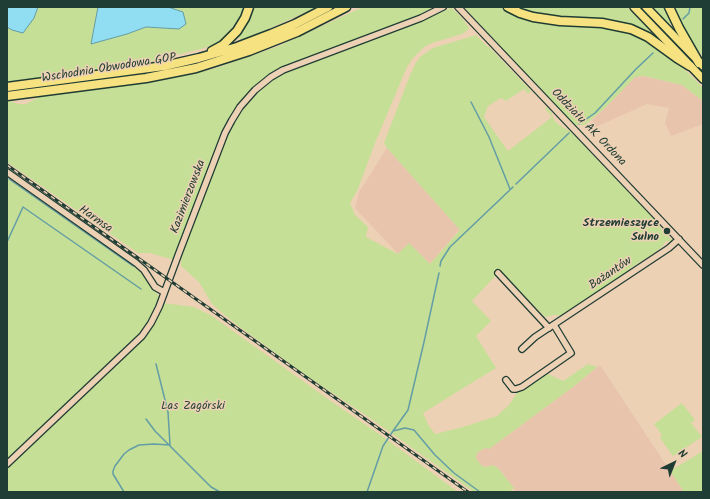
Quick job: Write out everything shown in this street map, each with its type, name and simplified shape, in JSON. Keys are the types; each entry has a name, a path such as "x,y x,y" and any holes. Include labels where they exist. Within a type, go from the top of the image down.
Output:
{"highway":[{"path":"199,58 223,45 232,36 241,25 249,7"},
{"name":"Wschodnia Obwodowa GOP","path":"7,88 164,66 199,58 237,47 271,34 295,24 328,7"},
{"name":"Wschodnia Obwodowa GOP","path":"7,96 146,78 196,68 249,51 297,32 346,7"},
{"path":"508,7 533,17 560,21 602,23 631,29 648,38 690,66"},
{"path":"669,7 679,28 701,64"}],"main road":[{"path":"634,7 703,79"},
{"path":"646,7 701,64"}],"street":[{"name":"Kazimierzowska","path":"7,464 142,336 151,324 157,312 225,133 240,107 254,90 283,70 421,18 443,7"},
{"name":"Oddziału AK Ordona","path":"458,7 703,265"},
{"name":"Harmsa","path":"7,172 136,263 144,270 155,287 164,292"},
{"name":"Bażantów","path":"522,349 535,337 669,248 679,239"},
{"path":"498,274 552,327 571,353 522,387 513,389 506,380"}],"shaded area":[{"path":"644,76 682,85 703,101 703,124 671,136 665,123 669,108 647,104 596,127 592,120 635,77"},
{"path":"387,148 460,229 430,264 398,254 355,208 359,192"},
{"path":"600,365 684,492 515,492 514,488 498,468 493,465 487,467 479,464 476,457 477,453 486,448 489,449 573,387"}],"green space":[{"path":"38,7 98,7 91,44 146,27 179,29 183,12 168,7 247,7 238,24 224,39 218,43 201,49 143,63 7,82 7,27 12,30 34,18"},
{"path":"252,7 317,7 241,40 238,35"},
{"path":"363,7 436,7 422,15 282,68 258,83 240,103 226,125 174,260 150,253 138,253 7,162 7,101 18,104 26,104 39,97 164,80 213,69 279,46"},
{"path":"464,7 504,7 512,13 629,31 645,39 675,60 703,88 703,101 682,85 644,76 635,77 607,106 585,125 574,125"},
{"path":"515,7 627,7 661,42 642,30 632,26 610,21 534,14"},
{"path":"653,7 666,7 672,21 669,25"},
{"path":"674,7 703,7 703,57 678,19"},
{"path":"452,8 462,18 469,29 462,34 424,47 412,59 407,67 375,143 358,189 350,203 355,215 368,227 366,237 398,254 409,243 430,264 460,230 384,143 410,75 420,57 433,48 476,35 531,91 528,94 524,89 506,101 501,98 488,106 484,117 508,151 552,117 545,109 547,107 554,120 559,125 570,131 674,242 666,241 662,247 632,267 622,277 564,316 554,315 545,317 500,271 472,301 491,321 476,336 496,368 423,413 429,426 435,434 497,416 509,405 517,393 546,373 563,381 588,364 597,367 573,387 489,449 483,449 477,453 477,460 482,466 487,467 493,465 498,468 514,488 509,492 474,492 367,416 311,379 237,325 212,304 199,282 181,266 181,259 186,244 231,127 237,116 255,94 271,80 294,69 424,20"},
{"path":"7,178 134,266 159,297 152,317 139,334 7,460"},
{"name":"Las Zagórski","path":"163,303 194,307 212,316 382,436 458,492 7,492 7,468 144,338 158,316"},
{"path":"682,403 695,420 691,423 702,437 673,456 660,438 662,435 654,424"},
{"path":"703,451 703,492 684,492 670,471"}],"water":[{"path":"7,7 38,7 34,18 23,33 7,27"},
{"path":"98,7 168,7 183,12 186,24 179,29 146,27 91,44"}],"waterway":[{"path":"683,19 689,13 690,7"},
{"path":"579,124 595,113 653,53"},
{"path":"471,102 489,137 510,189"},
{"path":"516,184 569,133"},
{"path":"9,179 133,266"},
{"path":"440,266 441,261 450,247 513,187"},
{"path":"7,242 23,207 141,289"},
{"path":"367,492 383,446 408,410 439,273"},
{"path":"156,364 168,412 170,445"},
{"path":"146,419 155,431 211,487 220,492"},
{"path":"393,431 405,428 414,430 435,455 454,473 480,492"},
{"path":"124,492 113,474 115,466 124,454 139,445 170,445"}],"railway":[{"path":"7,165 468,492"}],"place":[{"name":"Strzemieszyce Sulno","path":"667,231"}]}
